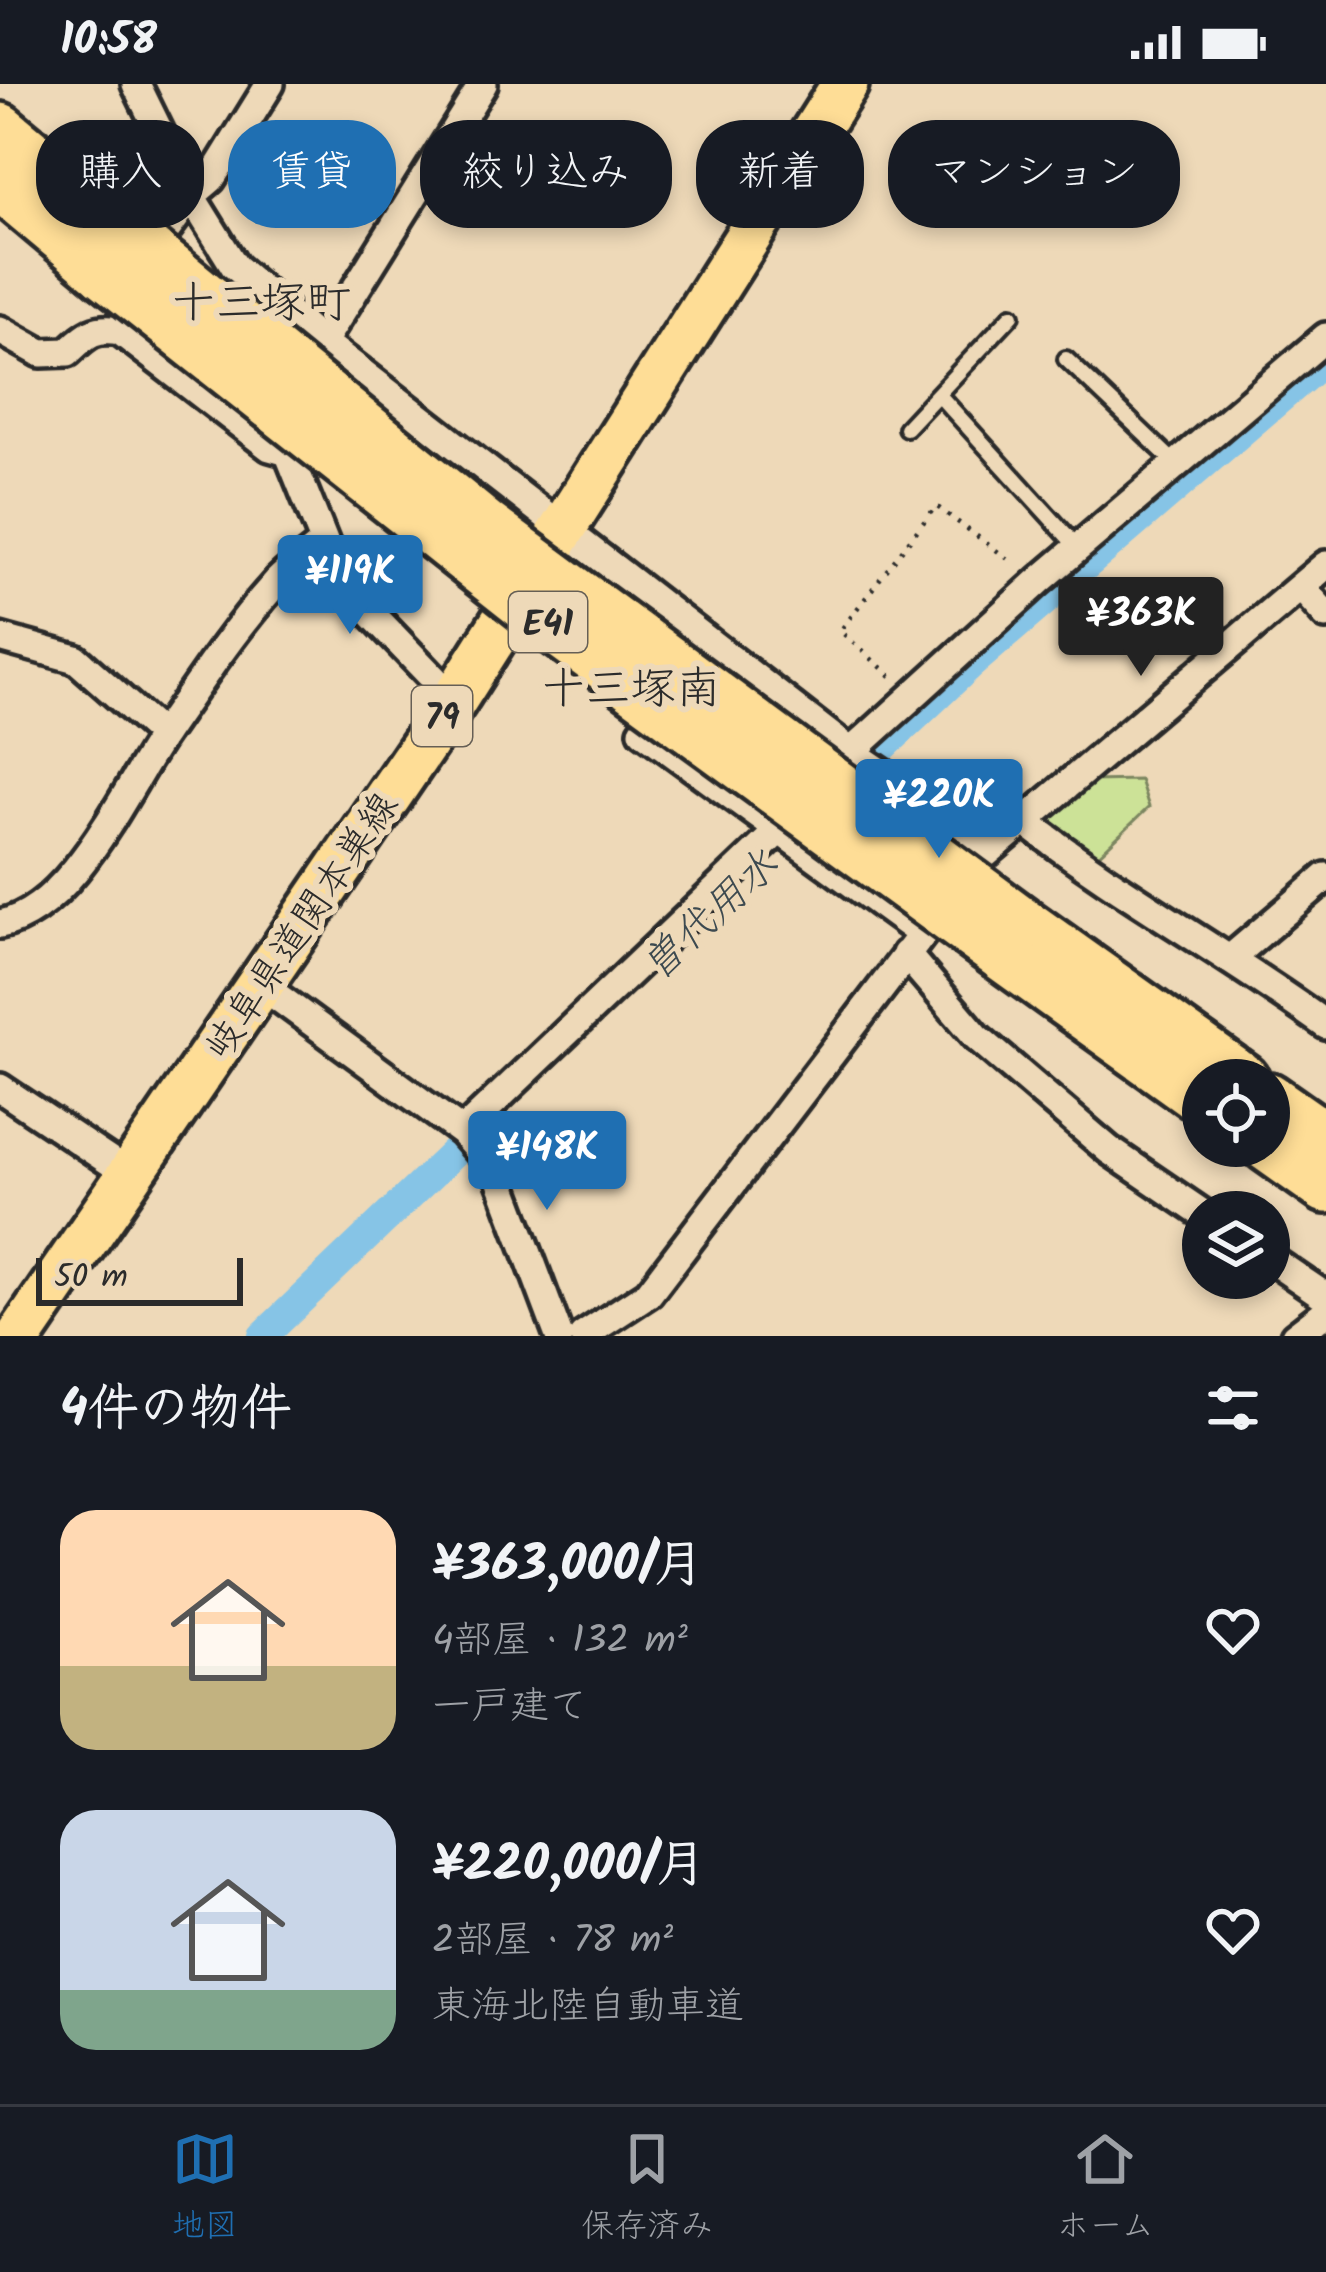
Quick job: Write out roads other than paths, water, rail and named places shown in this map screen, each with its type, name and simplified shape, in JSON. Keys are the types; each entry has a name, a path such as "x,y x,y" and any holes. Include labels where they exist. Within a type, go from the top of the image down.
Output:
{"highway":[{"name":"E41","path":"0,129 122,258"},
{"name":"E41","path":"0,184 122,258 486,527 1013,940 1182,1081"},
{"name":"E41","path":"1013,940 1208,1059"},
{"path":"1290,1114 1326,1139"},
{"path":"1290,1162 1326,1187"}],"main road":[{"name":"岐阜県道関本巣線","path":"20,1336 454,700 814,84"},
{"name":"岐阜県道関本巣線","path":"0,1327 439,684 557,521 845,84"}],"street":[{"path":"136,84 154,120"},
{"path":"204,185 270,84"},
{"path":"439,684 368,610 323,543 288,452 286,423 320,340 483,84"},
{"path":"204,217 235,267 320,340 851,752 991,846"},
{"path":"100,328 168,228"},
{"path":"0,330 41,353 68,352 100,328 120,331 270,447 288,452"},
{"path":"462,1132 778,831 851,752 1039,581 1326,337"},
{"path":"0,924 12,922 64,886 119,808 162,735 275,584 323,543"},
{"path":"583,1336 649,1293 991,846 1326,566"},
{"path":"1300,587 1326,615"},
{"path":"0,638 76,659 162,735"},
{"path":"643,731 778,831 914,944 977,1037 1109,1150 1182,1200"},
{"path":"1023,820 1091,872 1231,958 1326,1025"},
{"path":"1231,958 1326,878"},
{"path":"260,984 462,1132 498,1174 560,1336"},
{"path":"0,1088 112,1163"},
{"path":"1290,1272 1326,1297"},
{"path":"1295,1336 1326,1312"}],"lane":[{"path":"906,428 1012,316"},
{"path":"1066,359 1175,464"},
{"path":"938,394 1079,549"}],"waterway":[{"name":"曽代用水","path":"849,779 970,665 1326,359"},
{"name":"曽代用水","path":"263,1336 487,1121"}],"district":[{"name":"十三塚町","path":"261,301"},
{"name":"十三塚南","path":"631,687"}]}
